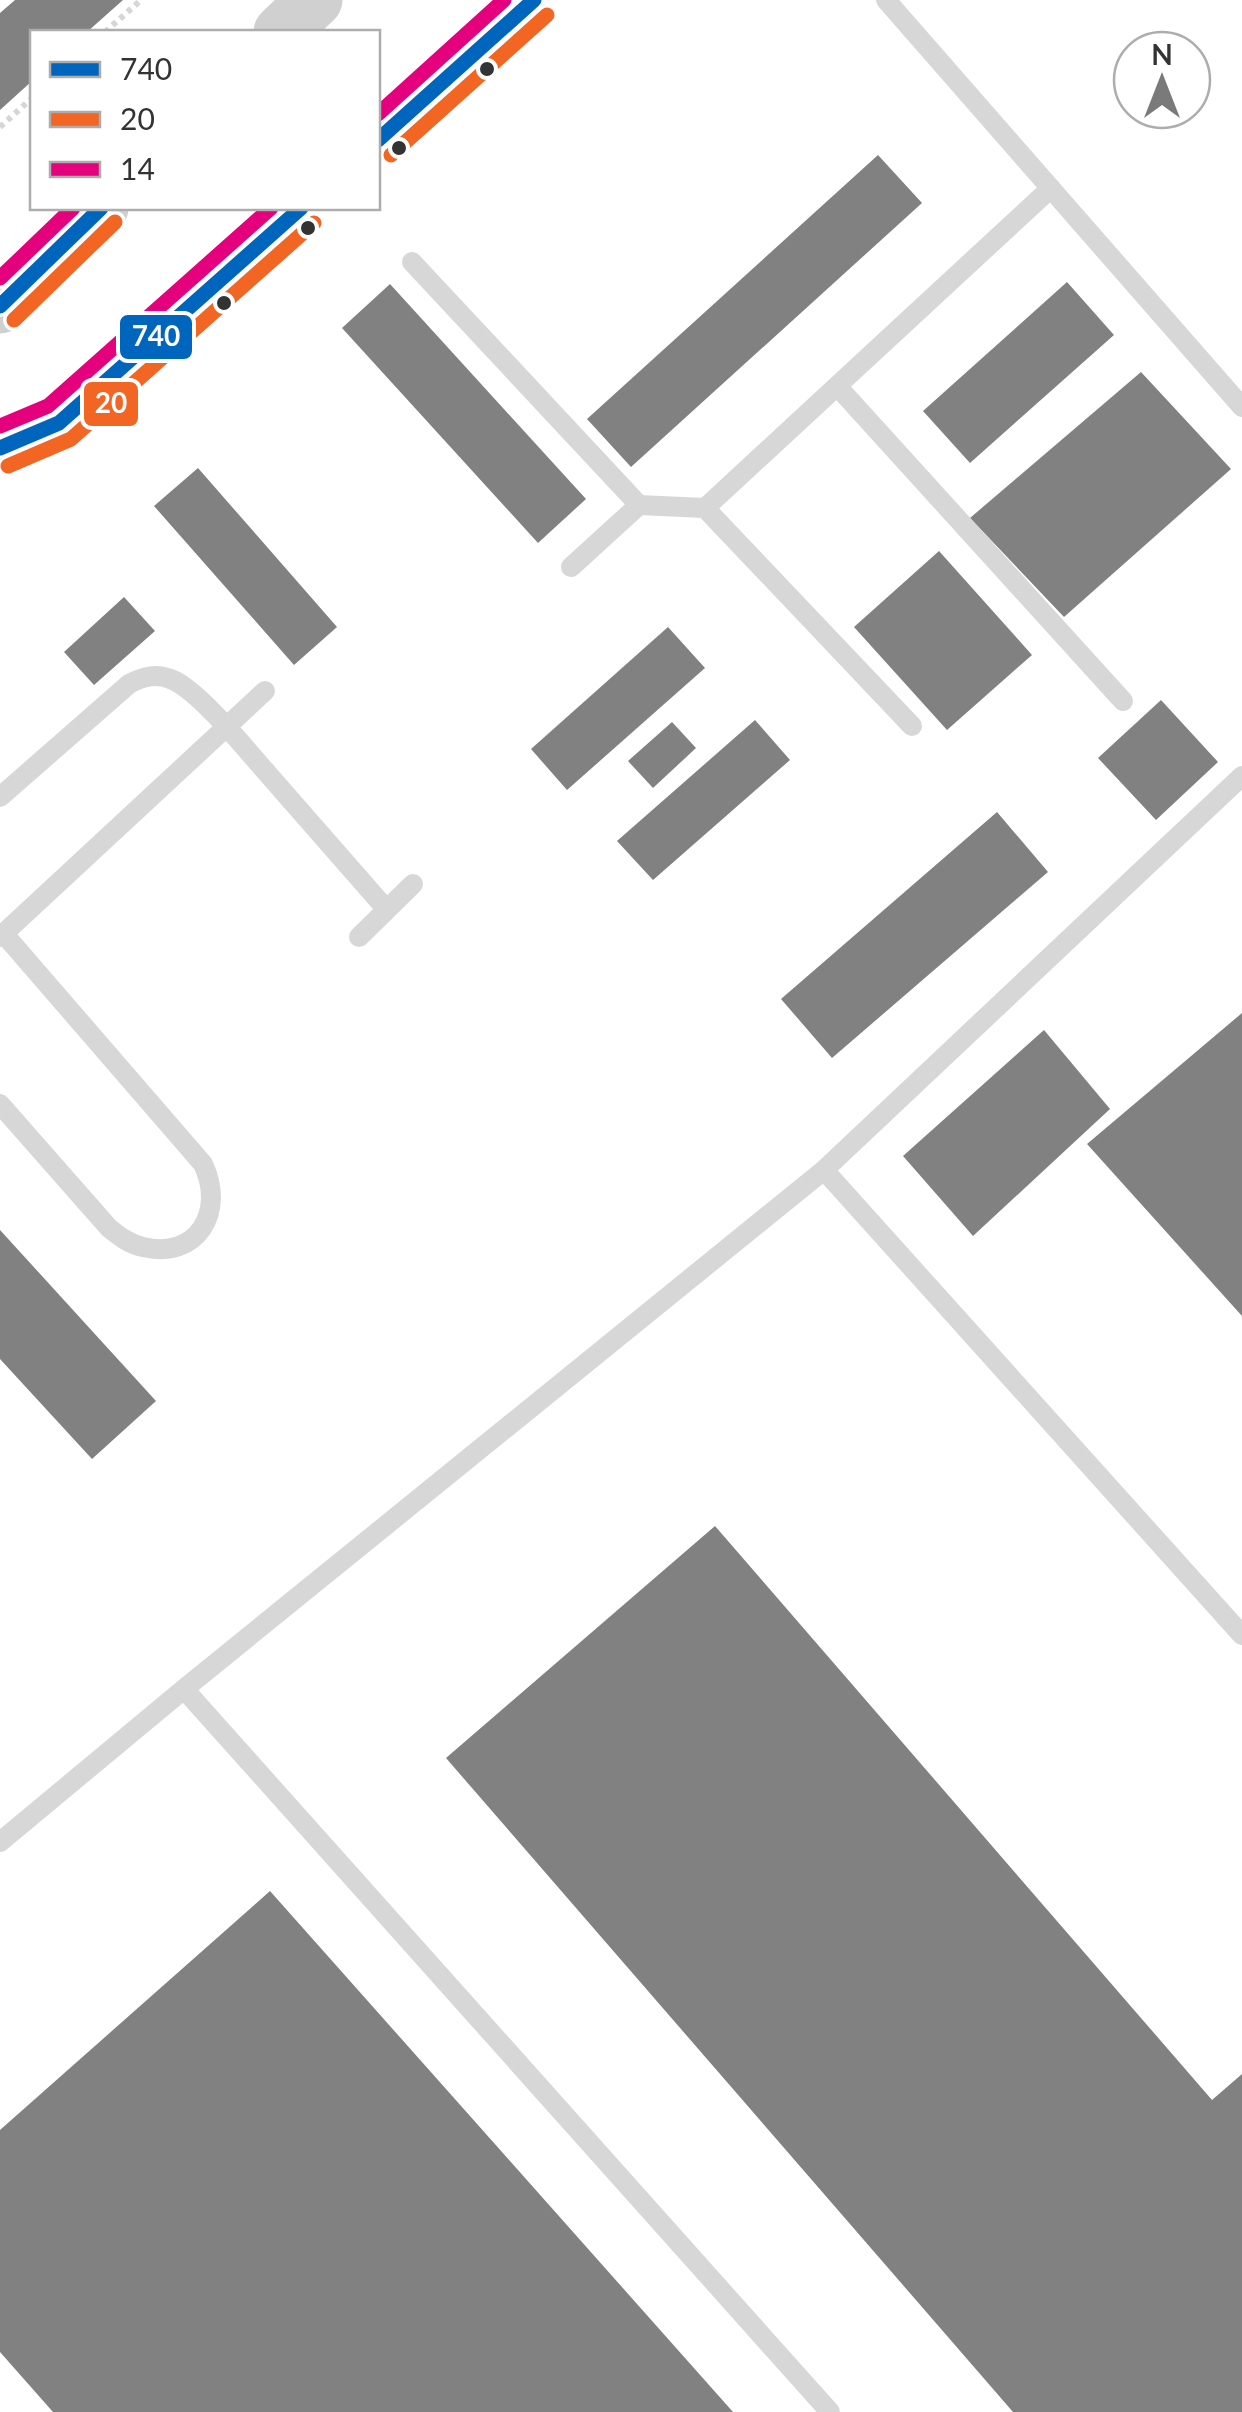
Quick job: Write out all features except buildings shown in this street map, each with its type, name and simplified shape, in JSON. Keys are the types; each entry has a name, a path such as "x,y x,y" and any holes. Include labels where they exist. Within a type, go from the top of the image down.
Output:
{"street":[{"path":"284,30 315,0"},
{"path":"0,306 100,210"}],"lane":[{"path":"380,138 534,0"},
{"path":"886,0 1242,407"},
{"path":"705,508 1050,188"},
{"path":"0,448 59,423 299,210"},
{"path":"412,262 639,505 705,508 912,726"},
{"path":"837,386 1122,701"},
{"path":"571,568 639,505"},
{"path":"0,797 129,684 154,675 169,678 181,684 228,728 387,910"},
{"path":"0,1104 109,1228 128,1242 142,1247 173,1248 187,1241 208,1220 212,1192 203,1164 2,935 265,691"},
{"path":"0,1842 824,1170 1242,776"},
{"path":"359,937 413,884"},
{"path":"824,1170 1242,1635"},
{"path":"184,1689 830,2412"}],"path":[{"path":"107,30 141,0"},
{"path":"0,127 30,100"}],"transit line":[{"name":"14","path":"380,112 504,0"},
{"name":"740","path":"380,138 534,0"},
{"name":"20","path":"391,155 547,15"},
{"name":"14","path":"0,278 71,210"},
{"name":"740","path":"0,306 99,210"},
{"name":"14","path":"0,426 48,406 269,210"},
{"name":"740","path":"0,448 59,423 299,210"},
{"name":"20","path":"14,320 115,222"},
{"name":"20","path":"8,466 71,439 314,223"}]}
